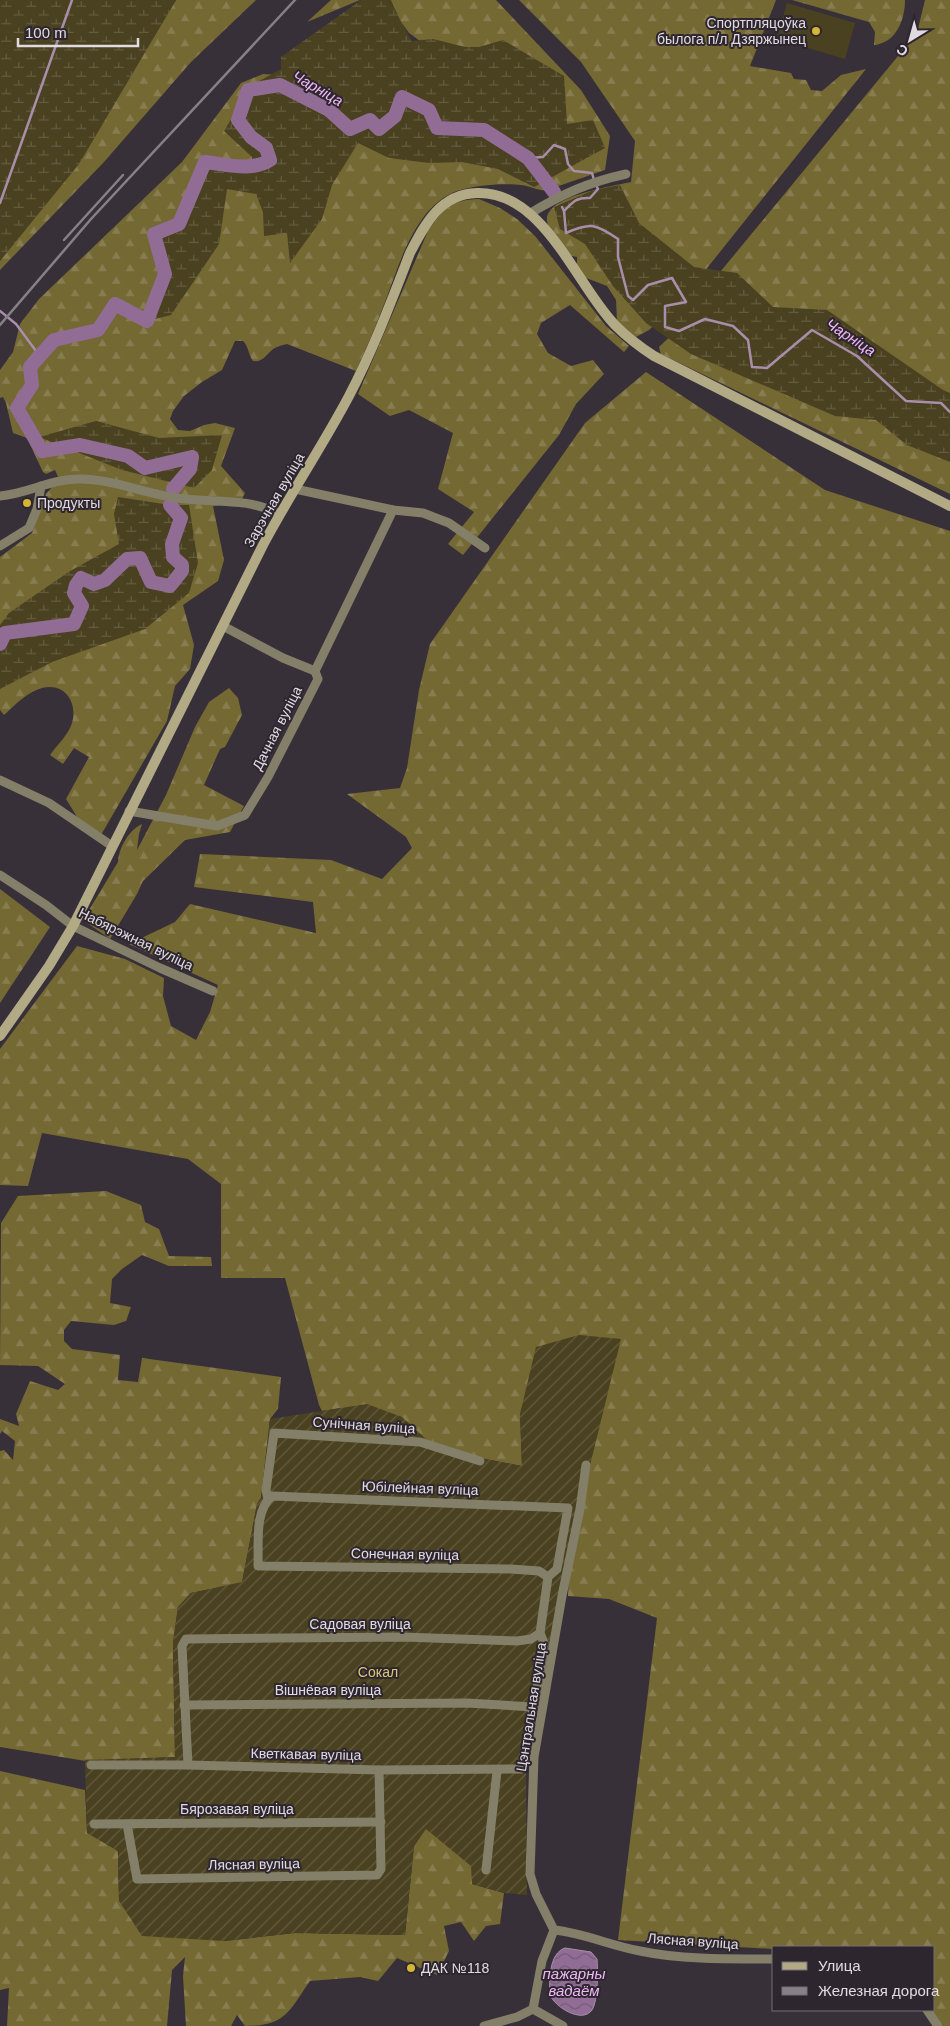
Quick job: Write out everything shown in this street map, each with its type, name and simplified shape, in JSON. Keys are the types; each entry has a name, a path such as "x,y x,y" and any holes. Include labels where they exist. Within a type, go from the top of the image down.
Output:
{"street":[{"path":"529,214 560,195 590,183 626,174"},
{"name":"Зарэчная вуліца","path":"0,1036 49,966 73,926 279,514 336,419 370,355 410,253 434,212 456,197 469,193 497,196 513,203 529,214 562,250 591,296 615,325 638,346 654,356 950,506"},
{"path":"0,496 79,478 174,498 240,503 264,507 279,514"},
{"path":"0,546 29,528 38,508 41,486"},
{"path":"295,489 393,510 423,513 449,523 485,548"},
{"name":"Дачная вуліца","path":"129,811 208,826 226,824 239,819 249,810 318,679 315,671 393,510"},
{"path":"223,626 282,658 315,671"},
{"path":"0,780 49,803 112,846"},
{"name":"Набярэжная вуліца","path":"0,875 46,905 73,926 213,991"},
{"name":"Сунічная вуліца","path":"270,1498 266,1490 274,1432 420,1442 480,1461"},
{"name":"Цэнтральная вуліца","path":"554,1930 532,1885 530,1864 534,1758 562,1596 580,1509 586,1464"},
{"name":"Юбілейная вуліца","path":"270,1498 568,1508 557,1569 548,1577"},
{"name":"Сонечная вуліца","path":"270,1498 261,1511 258,1566 511,1568 539,1571 548,1577"},
{"path":"533,1707 544,1643 540,1633 548,1577"},
{"path":"547,1594 562,1596"},
{"name":"Садовая вуліца","path":"184,1705 182,1646 186,1639 403,1637 517,1640 531,1639 540,1633"},
{"name":"Вішнёвая вуліца","path":"184,1705 468,1703 533,1707"},
{"path":"184,1705 188,1765"},
{"name":"Кветкавая вуліца","path":"91,1765 188,1765 379,1770 496,1771 520,1769 533,1707"},
{"path":"379,1770 381,1822"},
{"path":"486,1870 496,1771"},
{"name":"Лясная вуліца","path":"127,1824 137,1879 372,1876 381,1869 381,1822"},
{"name":"Бярозавая вуліца","path":"94,1824 381,1822"},
{"path":"533,2009 542,1961 554,1930"},
{"name":"Лясная вуліца","path":"554,1930 582,1935 652,1954 772,1959"},
{"path":"484,2026 533,2009"},
{"path":"533,2009 562,2026"},
{"path":"928,2011 938,2026"}],"green space":[{"path":"0,0 176,0 79,164 0,261"},
{"path":"176,0 256,0 191,62 104,162 0,270 0,261 132,73"},
{"path":"331,0 360,0 307,22"},
{"path":"361,0 391,0 412,41 433,39 465,47 479,47 503,40 564,76 567,124 593,120 605,148 534,187 498,169 462,162 429,163 389,158 358,143 332,185 322,219 290,263 287,233 264,236 263,212 256,194 227,189 219,244 171,315 147,321 165,274 154,234 179,224 205,162 252,166 252,157 224,131 252,85 281,69 281,57"},
{"path":"385,0 496,0 581,90 610,136 605,170 547,190 515,184 464,189 447,196 433,206 411,237 356,371 287,344 274,348 261,360 253,361 243,341 235,341 222,370 184,396 173,411 170,419 178,430 190,431 215,423 235,428 221,466 245,493 240,503 213,506 224,560 218,581 183,605 194,645 190,669 175,686 167,721 101,835 79,820 66,799 89,757 74,748 63,764 50,755 66,735 72,723 73,708 68,696 57,688 42,688 26,696 4,715 0,710 0,557 32,533 46,494 59,479 55,470 46,474 43,472 27,438 13,433 6,403 3,397 0,398 0,370 13,352 20,324 39,299 182,162 241,83 263,74 280,75 449,62 409,33"},
{"path":"519,0 776,0 750,66 791,73 794,79 806,80 811,90 822,91 841,75 866,69 684,297 649,330 636,337 617,321 616,300 607,286 581,276 577,270 577,257 567,255 552,234 547,221 549,212 556,205 568,199 631,182 635,141 581,62"},
{"path":"792,0 905,0 905,8 898,29 893,35 888,40 874,45 875,32 869,22"},
{"path":"925,0 950,0 950,494 661,354 659,347 678,329 702,294 917,33"},
{"name":"Спортпляцоўка былога п/л Дзяржынец","path":"787,3 855,23 845,59 777,39"},
{"path":"620,185 639,223 694,267 737,273 773,307 827,310 950,393 950,462 907,445 876,420 835,416 691,354 646,323 613,286 585,244 560,229 554,207 594,190"},
{"path":"479,199 500,208 517,219 535,236 606,326 629,346 624,352 570,305 541,323 537,334 548,353 571,366 593,360 604,374 576,404 559,435 463,555 448,544 474,512 438,489 453,433 409,410 390,416 358,394 428,231 439,216 449,207 461,201"},
{"path":"646,372 825,490 950,531 950,2026 943,2026 933,2011 935,2011 935,1946 772,1946 772,1949 618,1940 657,1618 609,1599 568,1596 570,1547 520,1414 522,1466 438,1450 341,1408 322,1411 285,1278 221,1278 221,1184 188,1159 42,1133 28,1186 0,1185 0,1049 77,946 125,959 164,978 163,996 171,1026 196,1040 210,1012 218,985 129,944 175,922 190,904 316,933 313,902 194,887 200,854 331,860 382,879 412,848 406,837 347,794 400,788 407,768 419,690 430,644 585,423"},
{"path":"96,421 159,438 222,435 212,470 194,488 122,470 39,437"},
{"path":"118,497 170,505 189,505 198,563 189,593 145,629 52,662 0,689 0,625 9,613 70,571 119,544 114,514"},
{"path":"229,688 238,698 242,715 225,747 220,749 204,785 244,806 230,832 185,840 143,881 110,939 83,920 118,862 120,851 126,840 133,830 142,824 137,850 166,795 195,727 209,702"},
{"path":"0,889 50,927 0,1003"},
{"path":"106,1191 141,1205 145,1222 159,1229 169,1256 211,1257 212,1266 169,1266 142,1255 122,1269 112,1279 110,1303 131,1307 126,1321 114,1325 71,1321 64,1330 64,1341 72,1349 120,1355 118,1380 138,1382 142,1358 281,1377 278,1409 270,1419 261,1498 257,1504 242,1583 191,1593 178,1607 173,1643 175,1757 86,1761 0,1747 0,1451 4,1450 13,1460 15,1441 2,1431 0,1434 0,1419 19,1426 16,1414 30,1381 58,1390 65,1384 38,1366 0,1365 1,1223 18,1196"},
{"name":"Сокал","path":"579,1335 621,1339 567,1554 526,1768 527,1895 504,1893 472,1884 471,1866 426,1829 414,1846 405,1935 295,1933 224,1941 142,1936 119,1901 118,1851 87,1833 85,1760 175,1757 173,1643 178,1607 191,1593 242,1582 257,1504 261,1498 270,1419 367,1404 402,1417 438,1450 522,1466 520,1414 536,1347"},
{"path":"0,1771 85,1790 87,1832 118,1851 119,1901 224,1941 295,1933 405,1935 414,1846 426,1828 472,1866 472,1884 504,1893 500,1924 486,1926 474,1941 461,1922 444,1926 449,1951 437,1975 397,1958 378,1981 360,1977 310,1981 285,2015 270,2023 245,2026 237,2015 231,2026 186,2026 183,1976 185,1957 172,1970 167,2026 7,2026 9,1988 0,1990"}],"water":[{"name":"пажарны вадаём","path":"565,1948 591,1952 597,1959 595,2000 592,2010 588,2014 576,2015 563,2009 550,1995 550,1975 553,1961 556,1955"}],"waterway":[{"path":"0,203 72,0"},
{"name":"Чарніца","path":"173,489 190,469 192,457 145,468 128,456 80,445 42,451 17,408 32,385 30,367 54,340 98,330 115,304 147,321 165,274 154,234 179,224 205,162 255,166 270,160 266,148 251,137 238,120 248,90 280,85 329,110 350,129 370,120 379,129 395,116 402,97 429,110 437,128 484,130 528,158 554,192"},
{"name":"Чарніца","path":"528,158 543,157 554,145 565,149 568,164 574,171 592,173 594,180"},
{"name":"Чарніца","path":"564,211 578,199 590,198 598,189 596,185"},
{"name":"Чарніца","path":"562,207 566,233 582,227 593,226 604,230 618,239 618,257 628,296 633,300 648,285 672,278 686,302 665,306 665,327 679,331 705,319 733,326 748,340 752,367 767,368 812,330 857,356 906,401 941,403 950,412"},
{"path":"0,311 16,324 39,355"},
{"name":"Чарніца","path":"0,644 5,633 74,624 82,606 74,593 76,585 81,578 94,584 105,580 127,559 140,558 151,582 170,586 182,571 182,565 173,557 172,544 181,518 170,505"}],"railway":[{"path":"0,325 91,219 295,0"},
{"path":"64,240 123,175"}],"place":[{"name":"Спортпляцоўка былога п/л Дзяржынец","path":"816,31"},
{"name":"Продукты","path":"27,503"},
{"name":"ДАК №118","path":"411,1968"}]}
